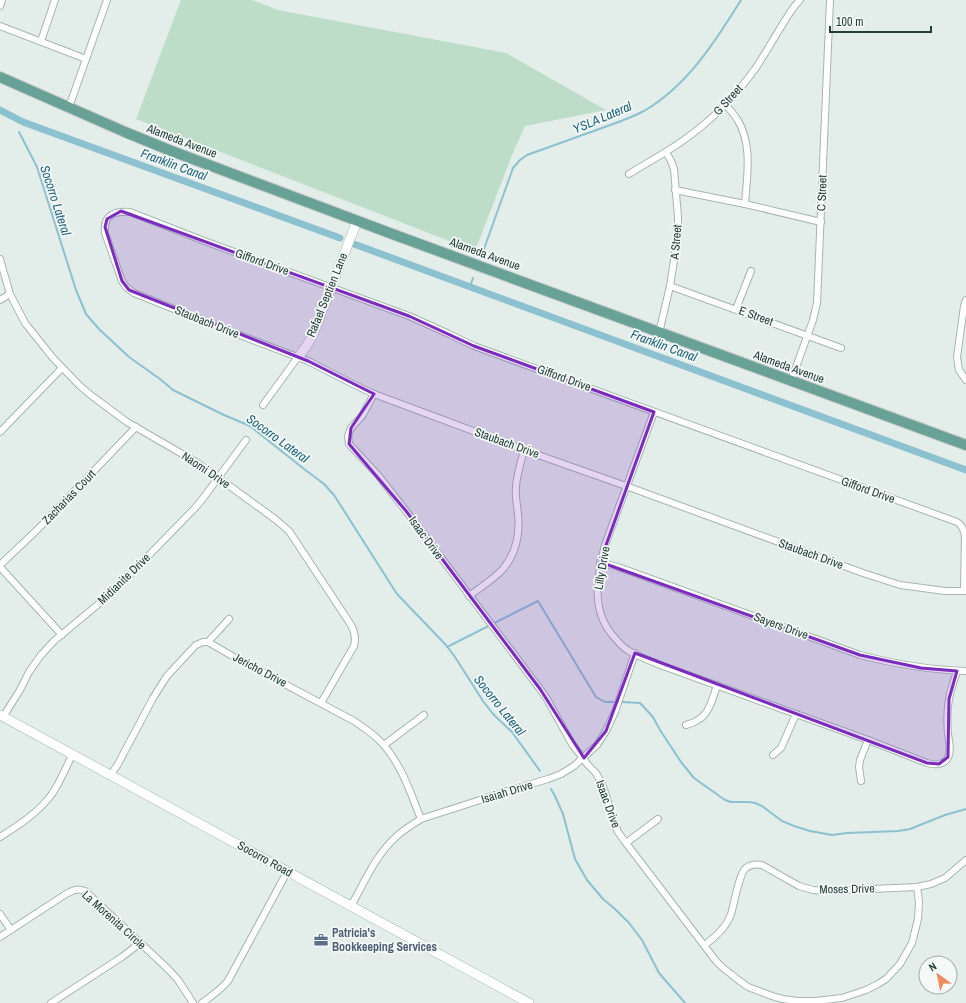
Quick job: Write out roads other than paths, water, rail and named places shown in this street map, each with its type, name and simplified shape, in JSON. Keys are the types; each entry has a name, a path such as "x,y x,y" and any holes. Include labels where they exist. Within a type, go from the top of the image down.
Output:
{"main road":[{"name":"Alameda Avenue","path":"0,77 162,147 791,382 966,445"},
{"name":"Rafael Septien Lane","path":"298,357 312,337 357,221"},
{"name":"Socorro Road","path":"1,716 529,1003"}],"street":[{"path":"0,6 2,0"},
{"path":"41,41 55,0"},
{"path":"69,107 107,0"},
{"name":"G Street","path":"629,174 666,152 692,134 725,104 755,69 791,10 800,0"},
{"name":"C Street","path":"791,382 814,316 817,303 830,0"},
{"path":"0,26 86,59"},
{"path":"725,104 737,119 744,132 747,145 748,160 746,204"},
{"name":"A Street","path":"659,333 670,286 678,235 678,217 673,165 666,152"},
{"path":"675,190 746,204 820,222"},
{"name":"Gifford Drive","path":"107,219 113,214 130,212 414,318 474,346 956,522 964,530 965,536 965,591"},
{"name":"Staubach Drive","path":"107,219 105,233 122,281 126,287 134,293 313,363 351,384 374,394 863,573 900,585 945,591 965,591"},
{"name":"Naomi Drive","path":"0,259 10,294 25,323 62,368 92,396 116,414 196,462 275,519 293,536 354,630 356,638 354,646 321,703"},
{"path":"736,309 751,271"},
{"name":"E Street","path":"670,286 841,348"},
{"path":"0,300 10,294"},
{"path":"966,300 957,358 959,370 966,380"},
{"name":"Rafael Septien Lane","path":"263,405 298,357"},
{"path":"0,432 62,368"},
{"name":"Isaac Drive","path":"374,394 362,416 351,428 348,436 349,444 378,475 543,694 572,744 596,773 601,782 618,832 667,898 722,967 748,987 769,995 797,1002 842,998 866,990 886,979 900,964 912,943 918,919 919,902 917,887"},
{"name":"Lilly Drive","path":"654,412 626,486 600,562 597,585 599,607 603,620 612,635 622,645 628,650 649,660 934,765 946,761 950,752 948,727 949,699 957,670"},
{"name":"Zacharias Court","path":"0,566 38,530 136,427"},
{"name":"Midianite Drive","path":"1,716 20,690 41,655 54,641 108,596 195,508 246,440"},
{"path":"469,596 493,579 509,560 515,547 518,534 516,487 524,450"},
{"name":"Sayers Drive","path":"600,562 621,568 883,662 921,668 966,671"},
{"path":"0,566 62,635"},
{"path":"110,776 118,764 153,698 167,676 196,645 203,642 208,642 229,619"},
{"name":"Jericho Drive","path":"208,642 354,721 366,729 384,745 398,764 421,819"},
{"name":"Isaiah Drive","path":"351,906 380,854 398,835 421,819 548,779 561,774 584,758 606,731 615,712 635,653"},
{"path":"686,725 703,717 708,710 717,685"},
{"path":"384,745 424,714"},
{"path":"773,755 782,748 796,714"},
{"path":"861,781 859,767 860,760 868,740"},
{"path":"0,838 28,819 48,799 72,755"},
{"path":"626,843 658,819"},
{"name":"Moses Drive","path":"705,945 720,933 725,926 731,914 742,872 746,868 755,864 762,865 799,886 822,891 917,887 931,884 945,878 966,860"},
{"path":"202,1003 221,989 228,981 288,872"},
{"name":"La Morenita Circle","path":"0,937 66,894 79,889 85,891 173,974 193,1003"},
{"path":"0,914 11,930"},
{"path":"51,1003 122,957 140,943"}],"waterway":[{"name":"YSLA Lateral","path":"484,249 513,168 520,160 527,155 629,118 644,111 659,101 674,89 699,62 721,32 741,0"},
{"name":"Franklin Canal","path":"0,110 23,122 340,238"},
{"name":"Socorro Lateral","path":"19,132 37,167 76,290 86,314 99,329 129,357 173,390 250,426 324,484 334,495 397,594 446,645 483,701 493,714 512,732 540,771"},
{"name":"Franklin Canal","path":"354,244 966,470"},
{"name":"YSLA Lateral","path":"470,286 473,278"},
{"path":"447,647 538,601 596,697 605,702 614,702"},
{"path":"622,702 640,703 653,717 681,762 694,778 725,800 731,802 755,803 762,806 782,821 810,831 832,835 898,831 910,829 945,815 966,809"},
{"name":"Socorro Lateral","path":"551,789 563,814 575,859 587,880 603,899 629,923 642,940 659,973 685,1003"}],"place":[{"name":"Patricia's Bookkeeping Services","path":"321,940"}]}
